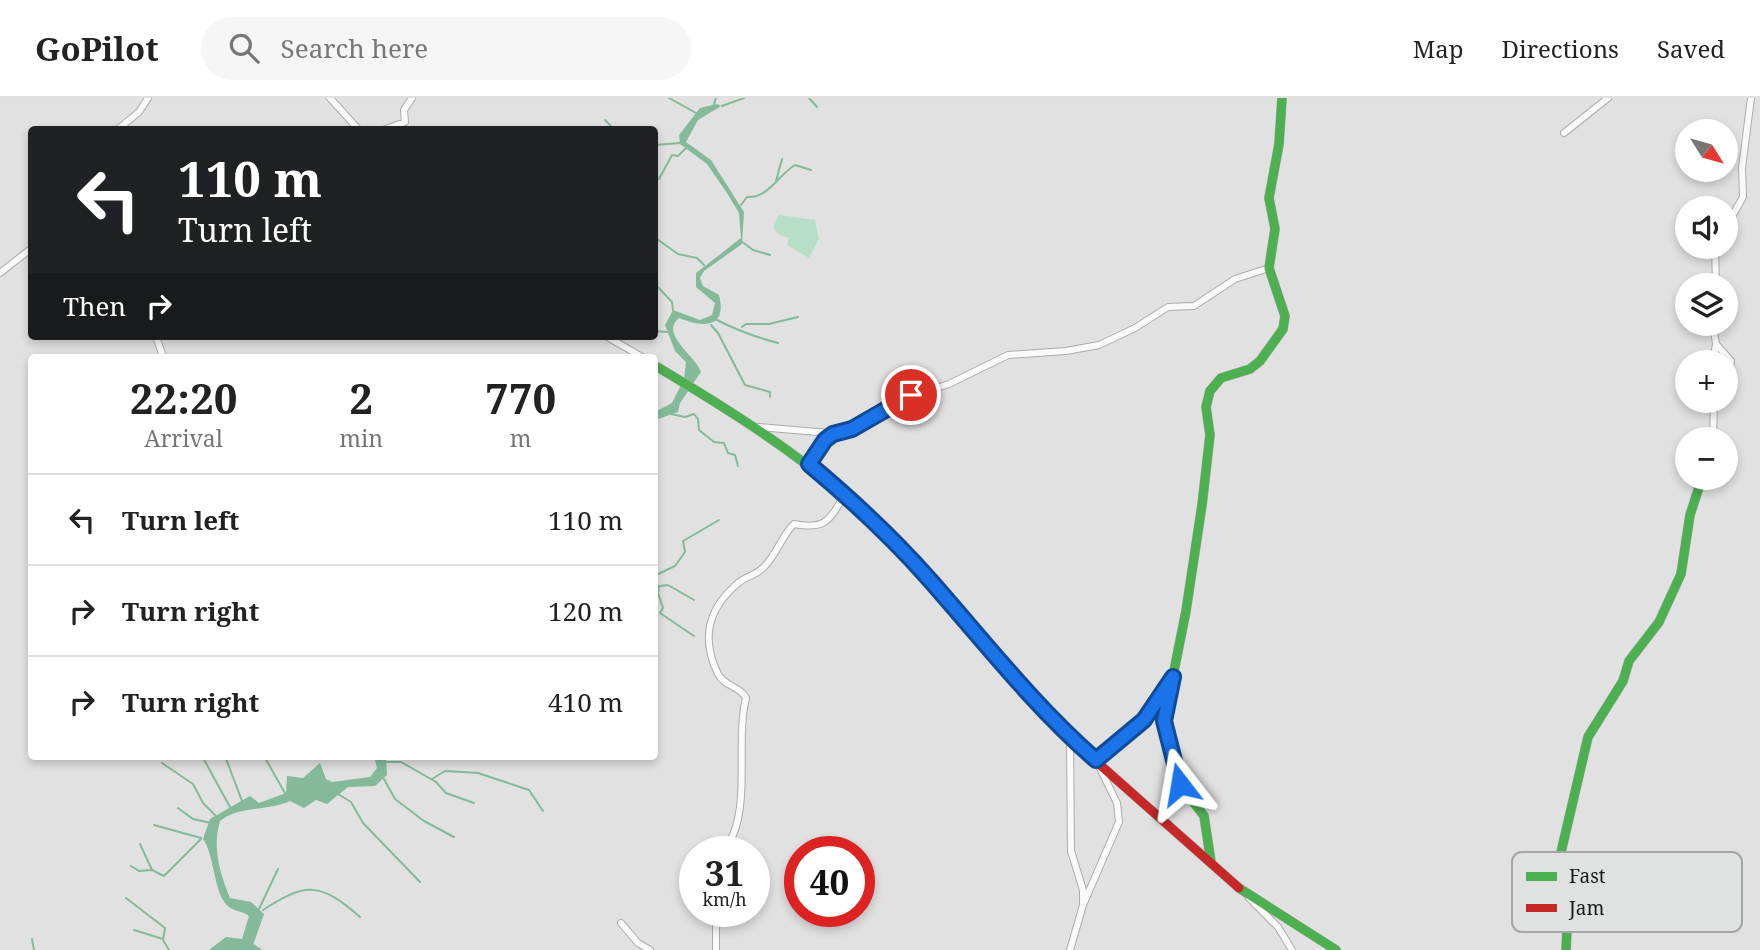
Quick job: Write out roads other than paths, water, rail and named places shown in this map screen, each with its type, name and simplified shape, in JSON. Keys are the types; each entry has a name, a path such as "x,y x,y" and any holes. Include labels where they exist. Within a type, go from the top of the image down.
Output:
{"street":[{"path":"122,126 139,112 148,98"},
{"path":"330,98 355,126"},
{"path":"394,126 405,122 404,110 412,98"},
{"path":"1211,862 1204,816 1180,784 1164,721 1202,505 1210,435 1206,407 1215,382 1250,369 1260,362 1283,330 1285,316 1269,268 1275,229 1269,198 1279,144 1282,98"},
{"path":"1564,133 1608,98"},
{"path":"1738,206 1743,197 1742,168 1751,98"},
{"path":"0,273 28,251"},
{"path":"758,426 833,434 852,429 899,400 949,384 1008,355 1066,351 1109,341 1168,307 1194,306 1236,279 1269,268"},
{"path":"1715,336 1715,350"},
{"path":"613,340 637,354"},
{"path":"1716,344 1721,350"},
{"path":"658,367 758,426 845,494 901,548 1070,736 1238,887 1278,927 1292,950"},
{"path":"809,464 825,440 833,434"},
{"path":"1561,852 1588,737 1623,681 1629,661 1659,622 1681,574 1690,514 1698,490"},
{"path":"732,836 737,822 744,737 741,716 746,698 718,674 706,640 710,620 738,582 755,577 765,566 781,547 794,524 815,528 824,524 845,494"},
{"path":"1096,760 1144,720 1173,677"},
{"path":"1070,736 1072,851 1083,890 1083,905"},
{"path":"1070,950 1083,905 1119,822 1117,803 1096,760"},
{"path":"1238,887 1336,950"},
{"path":"621,923 638,943 650,950"},
{"path":"716,927 716,950"},
{"path":"1566,950 1569,932"}],"waterway":[{"path":"669,98 696,113"},
{"path":"713,107 716,98"},
{"path":"722,106 744,98"},
{"path":"809,98 817,107"},
{"path":"605,120 611,126"},
{"path":"658,145 681,143"},
{"path":"659,179 672,155 678,156 686,148"},
{"path":"776,181 782,159"},
{"path":"741,205 747,197 754,197 767,190 795,165 811,170"},
{"path":"658,240 678,254 697,258 704,265"},
{"path":"741,241 753,250 770,255"},
{"path":"658,287 672,302 673,310"},
{"path":"742,327 746,324 769,324 798,317"},
{"path":"715,319 778,343"},
{"path":"711,325 718,333 745,385 770,392 770,397"},
{"path":"658,331 667,332"},
{"path":"671,414 685,417 694,414 698,419 699,430 714,442 724,443 728,453 735,455 738,466"},
{"path":"658,574 675,566 685,552 683,541 719,520"},
{"path":"661,586 668,585 694,600"},
{"path":"658,586 658,593"},
{"path":"658,593 663,608 660,613 694,636"},
{"path":"204,760 230,807"},
{"path":"227,760 242,801"},
{"path":"266,760 286,795"},
{"path":"386,762 401,762 436,782 446,793 474,803"},
{"path":"162,763 193,784 203,803 215,815"},
{"path":"432,779 445,771 478,773 529,790 543,811"},
{"path":"384,779 395,799 424,821 454,837"},
{"path":"338,794 351,802 363,823 420,882"},
{"path":"178,808 193,819 211,823"},
{"path":"154,825 201,838"},
{"path":"140,844 152,870 164,876 201,839"},
{"path":"131,866 139,871 152,870"},
{"path":"259,909 278,869"},
{"path":"263,910 291,894 313,890 334,897 360,917"},
{"path":"126,898 165,928 163,940 169,950"},
{"path":"134,930 163,939"},
{"path":"32,939 34,950"},
{"path":"253,945 261,950"}]}
